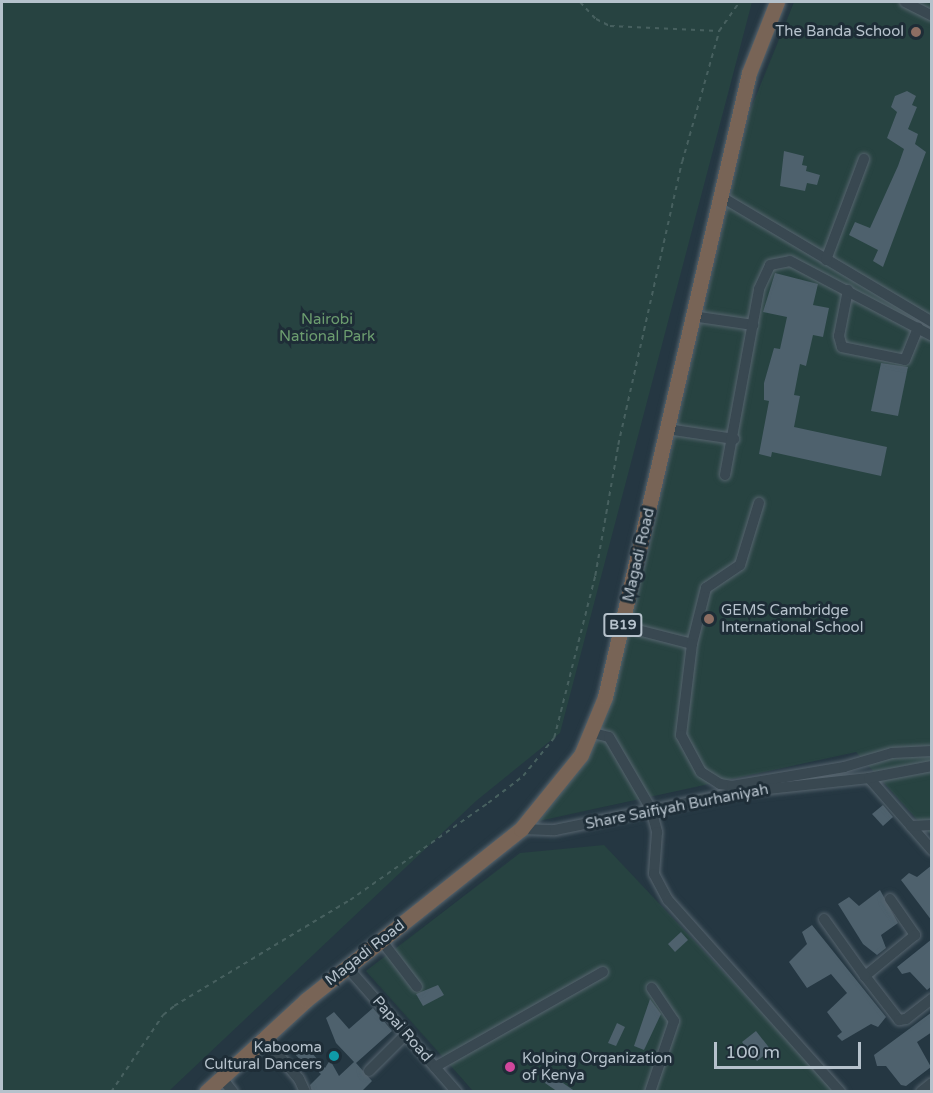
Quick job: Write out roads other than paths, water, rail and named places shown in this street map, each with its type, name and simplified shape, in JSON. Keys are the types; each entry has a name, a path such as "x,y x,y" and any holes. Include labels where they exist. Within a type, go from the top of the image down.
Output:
{"highway":[{"name":"Magadi Road","path":"206,1092 263,1037 347,966 521,830 570,773 593,733 622,626 749,73 777,2"}],"street":[{"path":"905,2 932,16"},
{"path":"826,260 864,159"},
{"path":"720,196 932,322"},
{"path":"725,475 734,439 764,273 776,261 790,261 932,336"},
{"path":"848,290 839,336 842,347 905,360 918,328"},
{"path":"692,316 753,325"},
{"path":"667,429 734,439"},
{"path":"759,503 740,566 706,588 692,644 681,735 701,771 720,784 732,786 844,766 892,753 932,751"},
{"path":"622,626 692,644"},
{"path":"593,733 609,737 651,809 657,832 654,874 668,900 840,1092"},
{"name":"Share Saifiyah Burhaniyah","path":"521,830 555,830 740,792 869,778 932,766"},
{"path":"869,778 932,850"},
{"path":"911,826 932,825"},
{"path":"865,976 915,934 890,899"},
{"path":"824,918 899,1020 906,1019 932,999"},
{"path":"381,940 417,987"},
{"name":"Papai Road","path":"347,966 457,1092"},
{"path":"435,1067 603,972"},
{"path":"650,1092 674,1029 670,1012 652,988"},
{"path":"369,1071 406,1034"},
{"path":"263,1037 299,1079 305,1092"},
{"path":"220,1076 233,1092"},
{"path":"921,1092 932,1083"}],"place":[{"name":"The Banda School","path":"916,32"},
{"name":"GEMS Cambridge International School","path":"709,619"},
{"name":"Kabooma Cultural Dancers","path":"334,1056"},
{"name":"Kolping Organization of Kenya","path":"510,1067"}],"park label":[{"name":"Nairobi National Park","path":"327,328"}]}
